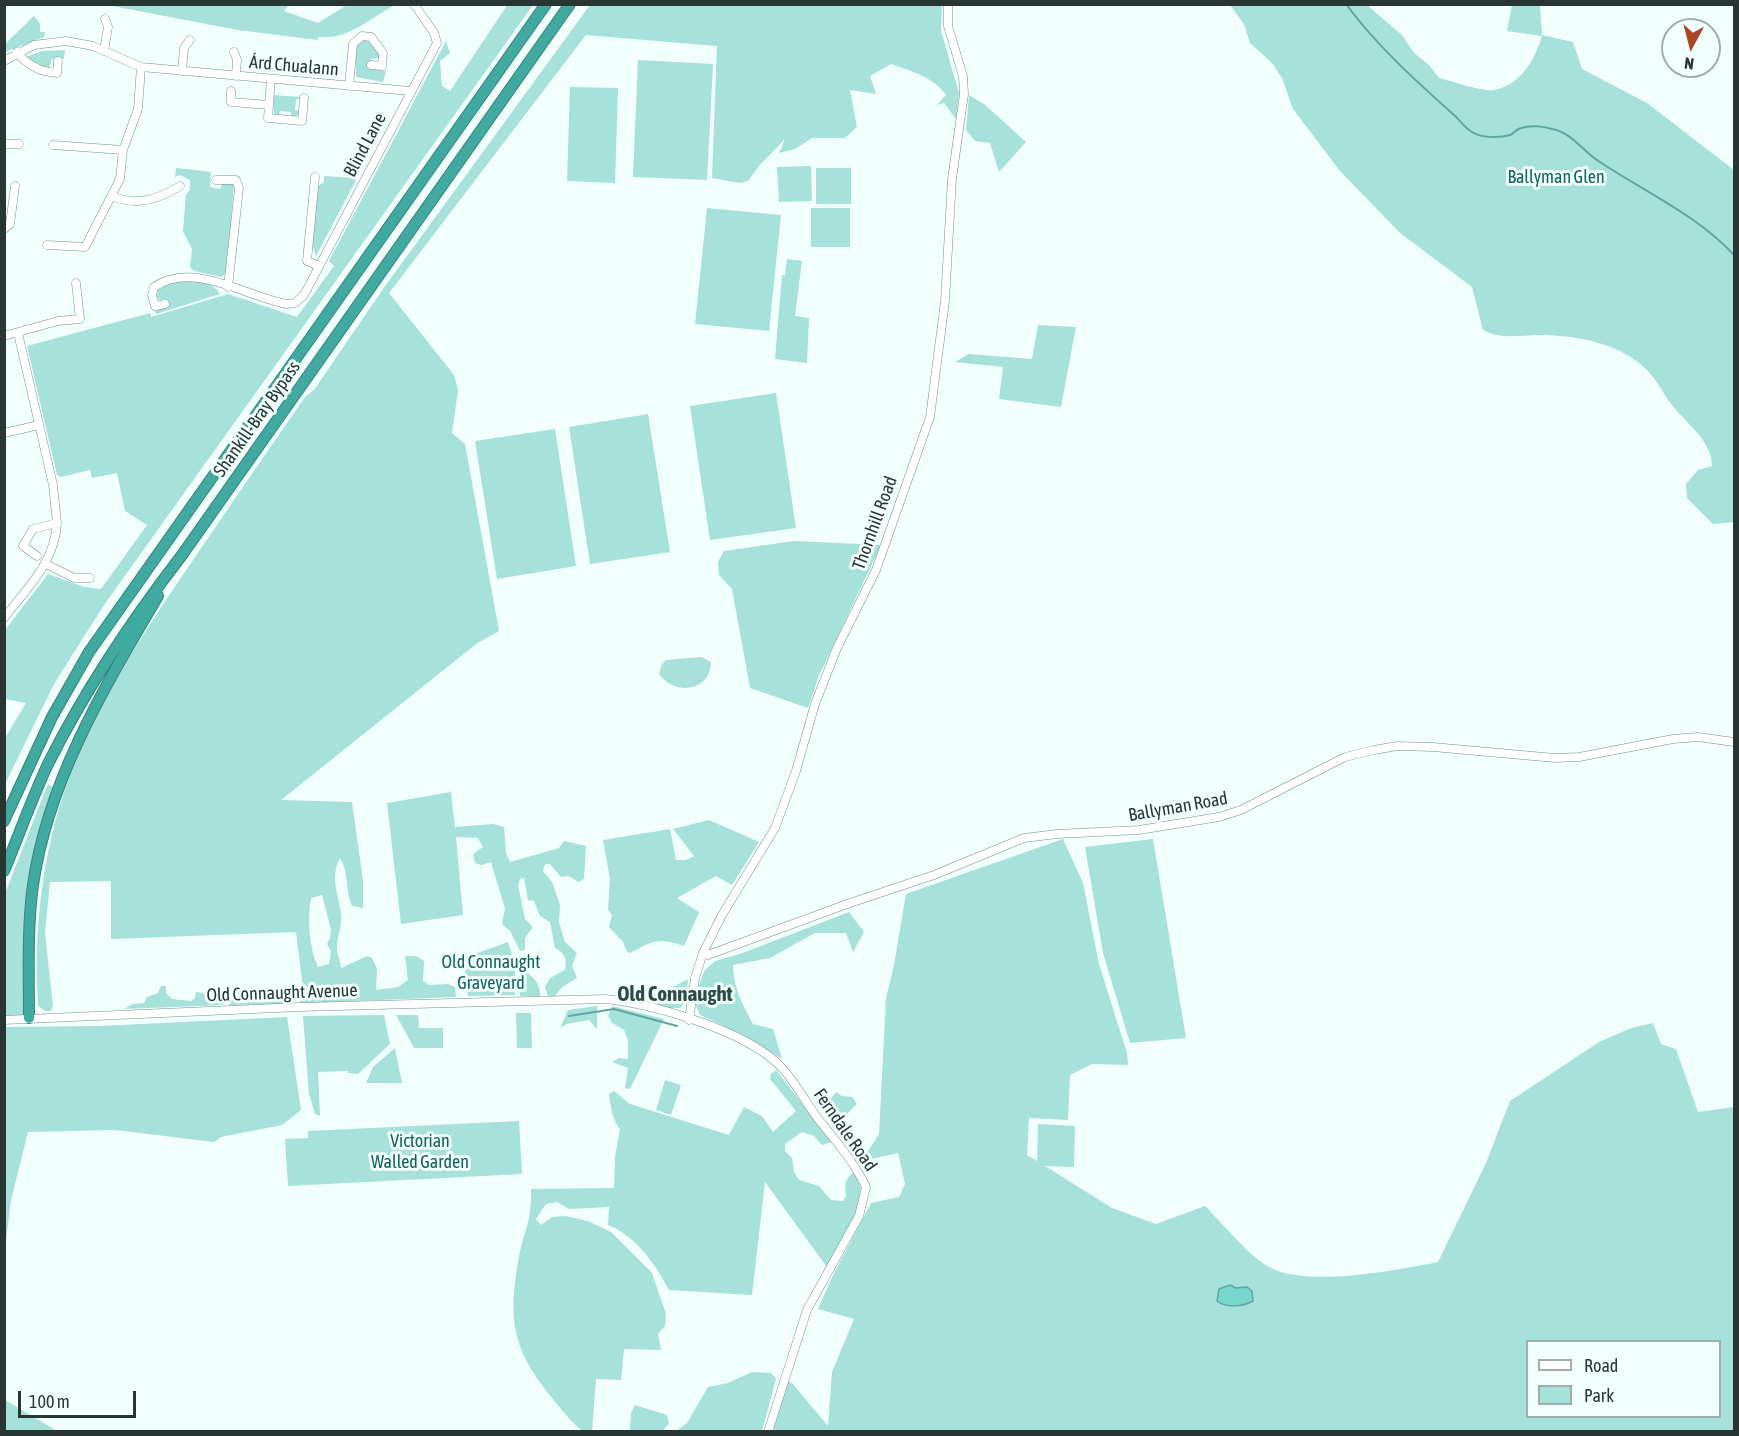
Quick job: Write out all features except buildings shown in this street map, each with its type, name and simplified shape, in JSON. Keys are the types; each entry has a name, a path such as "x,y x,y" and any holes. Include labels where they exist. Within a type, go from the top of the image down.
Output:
{"highway":[{"name":"Shankill-Bray Bypass","path":"4,821 52,717 95,644 546,4"},
{"name":"Shankill-Bray Bypass","path":"4,871 48,764 95,681 146,602 182,555 570,4"},
{"path":"29,1018 29,943 33,885 55,800 92,709 182,555"}],"street":[{"name":"Blind Lane","path":"228,286 279,303 287,304 300,300 437,43 434,33 414,4"},
{"name":"Thornhill Road","path":"688,1020 695,978 703,953 722,915 775,828 796,771 815,704 837,648 876,570 930,417 945,301 952,179 964,94 963,76 948,26 948,4"},
{"path":"104,51 108,27 105,19"},
{"name":"Árd Chualann","path":"349,86 353,44 362,36 371,37 383,53 382,66 371,65"},
{"path":"182,71 184,48 190,40"},
{"name":"Árd Chualann","path":"4,61 17,52 34,45 62,41 80,43 141,67 410,92"},
{"path":"17,52 25,62 48,72 57,73 58,61"},
{"name":"Árd Chualann","path":"234,52 237,60 236,76"},
{"path":"47,245 85,247 101,211 112,196 120,179 123,150 138,109 141,67"},
{"path":"271,79 268,118 302,122 304,98"},
{"path":"231,91 231,102 269,105"},
{"path":"4,144 19,144"},
{"path":"53,145 123,150"},
{"path":"315,177 307,261 319,266"},
{"path":"165,304 154,306 152,291 157,284 174,279 197,278 228,286 239,189 236,180 232,178 216,180"},
{"path":"4,229 10,224 15,186"},
{"path":"112,196 127,201 140,201 159,197 180,186"},
{"path":"4,336 58,321 80,319 75,283"},
{"path":"4,618 46,564 55,545 57,523 53,485 18,333"},
{"path":"4,433 39,425"},
{"path":"37,556 23,546 33,529 57,523"},
{"path":"46,564 74,578 90,578"},
{"name":"Ballyman Road","path":"703,953 708,955 934,875 1024,838 1139,830 1241,810 1346,757 1374,750 1398,746 1433,747 1567,758 1624,751 1684,738 1698,737 1734,742"},
{"name":"Ferndale Road","path":"560,1001 605,999 634,1002 727,1033 754,1048 781,1067 853,1163 866,1187 859,1216 807,1310 768,1431"},
{"name":"Old Connaught Avenue","path":"4,1020 299,1007 560,1001"}],"green space":[{"path":"508,4 533,5 104,605 54,684 6,782 5,793 5,738 26,703 5,699 5,630 48,574 84,587 101,589 147,525 125,511 117,473 92,478 90,470 61,477 57,475 27,346 150,313 151,317 228,294 297,317 334,266 329,261 446,41 450,53 440,61 442,86 450,91"},
{"path":"107,5 289,5 284,11 318,23 347,5 395,5 349,32 318,37 318,40 238,30"},
{"path":"590,5 942,5 941,31 959,93 956,119 944,103 937,105 946,95 941,89 921,75 891,64 870,76 876,94 850,90 857,127 845,138 812,138 795,149 779,153 785,139 748,181 739,183 712,178 717,46 586,35 389,293 454,375 458,390 452,433 465,444 499,631 476,644 281,800 352,802 363,880 363,908 352,906 345,869 340,858 335,878 341,913 337,951 341,968 367,956 372,958 377,969 376,990 398,987 408,980 405,956 416,956 424,961 423,981 429,985 448,984 455,987 456,997 300,1003 303,988 296,932 111,939 111,881 50,882 45,933 53,1006 51,1011 45,1011 38,1006 37,961 44,874 64,792 96,718 135,648 179,580 305,397 314,390 383,289","holes":["322,895 331,929 327,943 331,952 329,964 318,967 310,933 311,898"]},
{"name":"Ballyman Glen","path":"1230,5 1367,5 1402,35 1414,53 1429,65 1439,78 1475,88 1494,90 1512,83 1526,70 1542,36 1507,31 1512,5 1540,5 1542,35 1573,42 1582,69 1647,103 1734,170 1734,522 1713,524 1687,498 1686,484 1698,470 1712,466 1711,458 1700,436 1672,405 1651,374 1636,361 1611,347 1583,339 1554,335 1503,336 1483,330 1472,287 1400,233 1340,171 1293,109 1282,78 1272,63 1250,43 1244,24"},
{"path":"34,16 40,24 40,32 45,32 44,37 5,52 5,44"},
{"path":"369,38 381,53 379,58 371,59 370,69 386,71 383,82 356,77 356,42 358,39"},
{"path":"65,50 64,59 52,59 49,68 38,65 26,57 42,51"},
{"path":"638,60 713,64 707,180 633,177"},
{"path":"570,87 618,88 615,183 567,181"},
{"path":"273,95 301,97 296,100 295,110 299,111 298,115 292,117 291,112 280,111 279,116 274,114"},
{"path":"969,95 984,104 1026,142 999,172 990,143 975,141 966,130"},
{"path":"811,166 812,201 779,202 777,167"},
{"path":"176,168 211,172 210,187 220,189 223,182 234,184 227,271 222,277 194,271 190,267 192,249 183,231 186,194 190,190 190,180 180,175 175,177"},
{"path":"816,168 851,168 851,204 816,204"},
{"path":"324,176 356,178 356,180 316,256 312,244 317,187 324,182"},
{"path":"707,208 781,215 769,331 695,324"},
{"path":"811,208 850,208 850,247 811,247"},
{"path":"787,259 802,261 795,316 809,318 807,363 775,359 782,275 785,275"},
{"path":"180,281 197,281 208,284 220,294 156,314 155,311 167,307 166,299 160,300 157,297 158,288"},
{"path":"1038,325 1076,327 1061,407 999,399 1003,367 955,362 969,354 1032,359"},
{"path":"776,393 796,528 710,540 690,406"},
{"path":"648,414 670,552 590,564 569,427"},
{"path":"555,429 576,566 497,579 475,441"},
{"path":"794,541 881,545 818,678 808,708 750,688 732,589 719,575 718,562 724,551"},
{"path":"701,657 711,662 709,672 705,680 691,688 674,686 659,674 666,660"},
{"path":"48,784 54,788 39,843 25,1017 5,1017 4,896"},
{"path":"451,792 455,827 493,824 504,827 506,853 510,862 559,848 564,841 586,846 584,879 578,882 569,876 561,877 550,864 545,864 543,871 552,882 560,905 559,922 565,942 577,953 572,966 577,978 562,987 555,996 548,996 545,987 550,978 565,970 566,963 563,954 555,948 550,922 540,916 534,901 528,900 524,878 520,879 518,885 525,919 533,927 525,938 525,950 520,951 510,931 502,924 505,909 491,862 481,865 475,863 473,854 483,847 478,838 456,837 463,915 401,924 387,803"},
{"path":"709,820 759,842 732,885 716,876 677,898 699,912 684,946 661,941 630,953 627,952 623,942 609,927 612,915 608,910 610,879 603,840 670,829 676,860 686,860 694,856 673,829"},
{"path":"1063,839 1083,883 1099,964 1127,1053 1128,1065 1092,1064 1070,1075 1068,1120 1029,1118 1027,1155 1037,1161 1038,1124 1075,1126 1074,1167 1045,1166 1112,1208 1156,1224 1205,1206 1261,1262 1285,1273 1305,1276 1328,1277 1376,1273 1438,1262 1486,1163 1510,1101 1599,1042 1631,1028 1653,1023 1661,1044 1676,1049 1698,1112 1734,1107 1734,1431 772,1432 787,1381 792,1383 828,1426 832,1372 854,1319 818,1309 871,1203 899,1197 905,1184 898,1153 862,1161 879,1134 886,998 906,894"},
{"path":"1153,839 1186,1038 1130,1043 1103,953 1085,847"},
{"path":"849,912 864,932 853,952 846,933 815,933 770,958 733,965 739,996 753,1024 773,1029 782,1059 743,1035 700,1015 696,1006 698,989 704,971 715,961 740,954"},
{"name":"Old Connaught Graveyard","path":"508,942 515,964 515,995 468,996 464,958"},
{"path":"522,970 535,980 540,996 520,996 519,972"},
{"path":"688,979 686,1000 680,1008 667,1008 639,996 667,990"},
{"path":"161,986 166,986 166,993 172,999 191,1001 195,998 196,992 222,1000 223,1005 124,1009 133,1004 144,1003 147,997 158,993"},
{"path":"234,990 281,995 284,1004 229,1005 229,999"},
{"path":"597,1006 597,1029 589,1020 567,1024 560,1028 568,1010"},
{"path":"612,1006 664,1019 630,1089 625,1088 628,1068 612,1062 619,1058 628,1059 628,1040 624,1030 612,1023 608,1016"},
{"path":"516,1013 531,1013 532,1048 517,1048"},
{"path":"384,1015 390,1044 358,1074 348,1073 348,1071 318,1072 320,1116 315,1114 309,1094 303,1016"},
{"path":"396,1015 418,1015 419,1028 443,1028 443,1048 414,1048"},
{"path":"287,1017 301,1110 282,1125 221,1137 214,1142 115,1130 28,1132 11,1200 5,1249 5,1027 100,1026"},
{"path":"395,1048 402,1083 366,1083 373,1067"},
{"path":"776,1070 832,1142 822,1145 814,1136 802,1132 785,1144 785,1151 792,1158 794,1172 799,1180 819,1186 831,1200 843,1201 846,1196 846,1182 855,1171 861,1189 860,1207 829,1270 765,1182 752,1295 669,1290 658,1270 644,1252 627,1236 608,1225 609,1207 569,1209 557,1202 546,1204 536,1219 541,1225 552,1217 566,1216 588,1221 611,1232 652,1273 666,1314 665,1326 658,1334 661,1350 624,1349 621,1380 596,1379 592,1432 582,1431 538,1380 521,1348 516,1332 514,1298 516,1278 529,1216 531,1189 614,1188 615,1157 620,1129 610,1103 609,1094 614,1091 630,1104 729,1135 744,1107 762,1116 773,1132 796,1111 770,1079 771,1074"},
{"path":"665,1080 681,1085 671,1115 656,1110"},
{"path":"836,1092 842,1096 852,1097 857,1104 847,1114 838,1116 830,1108 830,1100"},
{"name":"Victorian Walled Garden","path":"519,1121 522,1174 288,1186 285,1139 308,1138 308,1131"},
{"path":"752,1372 771,1373 776,1379 762,1431 676,1431 687,1423 708,1387 728,1383"},
{"path":"5,1400 57,1431 5,1431"},
{"path":"635,1405 667,1415 669,1423 663,1431 630,1431 631,1413"}],"shaded area":[{"path":"1230,1285 1236,1288 1247,1287 1252,1291 1253,1301 1234,1306 1217,1301 1219,1289"}],"waterway":[{"path":"1346,4 1397,62 1471,132 1482,136 1497,137 1510,135 1528,126 1536,126 1566,134 1600,162 1704,228 1734,255"},
{"path":"569,1016 614,1009 677,1026"}],"district":[{"name":"Old Connaught","path":"675,994"}]}
